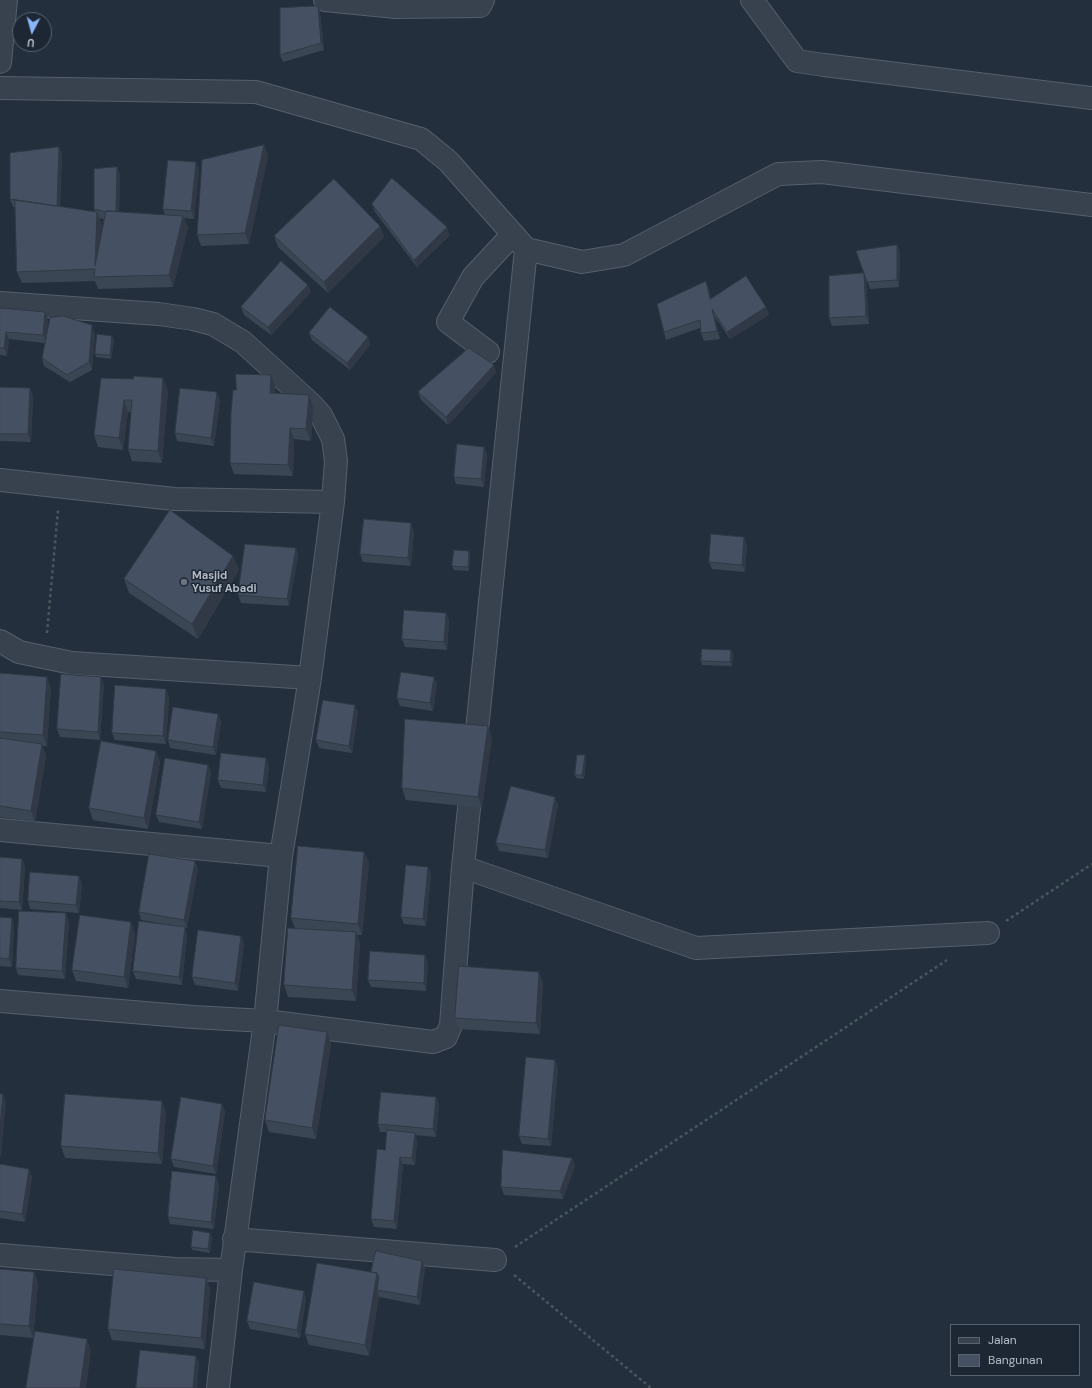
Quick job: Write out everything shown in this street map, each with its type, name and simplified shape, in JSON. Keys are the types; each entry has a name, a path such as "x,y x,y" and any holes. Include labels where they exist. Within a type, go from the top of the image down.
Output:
{"street":[{"path":"0,62 6,0"},
{"path":"325,0 396,7 480,6 483,0"},
{"path":"752,0 797,61 1092,98"},
{"path":"0,88 256,92 421,139 448,162 519,241 582,262 624,255 778,174 822,172 1092,205"},
{"path":"488,352 448,322 473,277 519,241"},
{"path":"0,1001 193,1017 265,1021 433,1042 446,1037 450,1025 519,241"},
{"path":"0,303 159,314 193,319 213,324 243,342 311,404 321,415 333,439 336,461 333,502 310,678 281,856 265,1021 234,1239 218,1388"},
{"path":"0,480 174,500 333,502"},
{"path":"0,641 19,652 72,662 310,678"},
{"path":"0,830 281,856"},
{"path":"463,867 696,948 988,932"},
{"path":"234,1239 495,1260"},
{"path":"0,1255 175,1269 231,1270"}],"path":[{"path":"45,658 60,486"},
{"path":"988,932 1092,864"},
{"path":"650,1388 495,1260 948,959"}],"building":[{"path":"318,6 321,43 280,55 280,8"},
{"path":"264,145 245,233 197,235 202,160"},
{"path":"59,147 57,206 10,199 10,153"},
{"path":"168,160 196,162 191,211 163,209"},
{"path":"117,167 116,211 106,212 94,209 94,169"},
{"path":"392,178 447,227 414,260 372,204"},
{"path":"334,179 380,226 324,282 274,236"},
{"path":"15,200 97,212 95,266 106,211 183,216 169,275 94,277 95,269 17,272"},
{"path":"897,245 897,280 867,282 856,251"},
{"path":"281,261 308,285 268,327 241,307"},
{"path":"864,273 866,316 829,318 829,276"},
{"path":"746,276 766,307 727,332 712,309 717,331 701,333 700,320 664,332 657,304 706,281 710,299"},
{"path":"330,307 368,337 347,363 309,333"},
{"path":"0,308 45,312 43,335 6,332 4,348 0,348"},
{"path":"63,316 92,325 89,362 67,375 42,358 50,318"},
{"path":"97,334 112,336 110,355 95,354"},
{"path":"469,348 494,365 446,417 418,392"},
{"path":"236,374 271,375 270,393 309,395 306,429 290,428 288,465 230,463 231,413 233,390 236,390"},
{"path":"134,376 163,378 158,451 128,449 132,400 124,400 119,438 94,435 101,378 133,379"},
{"path":"0,387 30,388 28,434 0,434"},
{"path":"180,388 217,392 211,438 175,433"},
{"path":"457,444 484,447 481,479 454,477"},
{"name":"Masjid Yusuf Abadi","path":"170,510 233,556 192,624 124,579"},
{"path":"364,519 411,523 408,558 360,554"},
{"path":"711,534 744,537 742,565 709,562"},
{"path":"245,544 296,548 287,599 238,595"},
{"path":"454,550 469,551 468,567 452,566"},
{"path":"404,610 446,613 444,642 402,639"},
{"path":"702,649 731,650 730,662 701,661"},
{"path":"401,672 434,677 430,703 397,698"},
{"path":"0,673 47,677 43,735 0,732"},
{"path":"61,674 101,677 98,732 57,729"},
{"path":"115,685 166,689 163,736 112,733"},
{"path":"323,700 355,705 349,746 316,740"},
{"path":"173,707 218,714 213,747 168,740"},
{"path":"405,719 488,726 478,797 402,788"},
{"path":"0,738 42,744 31,811 0,806"},
{"path":"101,741 156,751 144,818 89,808"},
{"path":"221,753 266,758 263,785 218,780"},
{"path":"577,755 585,755 582,775 575,775"},
{"path":"165,758 208,765 199,822 156,815"},
{"path":"511,786 555,797 545,850 496,843"},
{"path":"298,846 364,852 358,924 291,918"},
{"path":"149,854 195,861 184,920 139,912"},
{"path":"0,857 22,859 19,902 0,901"},
{"path":"406,865 428,867 423,919 401,917"},
{"path":"30,872 79,876 76,905 28,901"},
{"path":"19,911 66,913 62,971 16,968"},
{"path":"80,915 131,922 124,977 72,970"},
{"path":"0,917 12,918 9,959 0,958"},
{"path":"139,921 185,927 179,977 133,971"},
{"path":"288,928 356,932 352,990 284,985"},
{"path":"198,930 241,936 235,983 192,977"},
{"path":"370,951 425,955 424,983 368,980"},
{"path":"459,966 539,972 536,1023 455,1018"},
{"path":"279,1025 327,1032 312,1128 265,1120"},
{"path":"526,1057 555,1060 548,1139 519,1136"},
{"path":"381,1092 436,1097 433,1129 378,1124"},
{"path":"0,1094 3,1094 0,1129"},
{"path":"65,1094 162,1101 158,1153 61,1146"},
{"path":"181,1097 222,1104 213,1166 171,1159"},
{"path":"387,1130 415,1133 412,1158 400,1157 394,1221 371,1219 377,1149 385,1150"},
{"path":"503,1150 572,1158 560,1191 501,1187"},
{"path":"0,1164 29,1169 22,1214 0,1211"},
{"path":"172,1171 216,1176 211,1222 168,1217"},
{"path":"193,1230 210,1233 208,1249 191,1247"},
{"path":"376,1251 422,1261 417,1297 377,1290 379,1277 377,1273 371,1272"},
{"path":"317,1263 377,1273 365,1345 305,1334"},
{"path":"0,1269 34,1272 29,1326 0,1324"},
{"path":"114,1269 206,1278 201,1338 108,1329"},
{"path":"254,1282 304,1291 297,1330 247,1321"},
{"path":"35,1331 87,1339 80,1388 26,1388"},
{"path":"140,1350 196,1356 193,1388 136,1388"}],"place":[{"name":"Masjid Yusuf Abadi","path":"184,582"}]}
